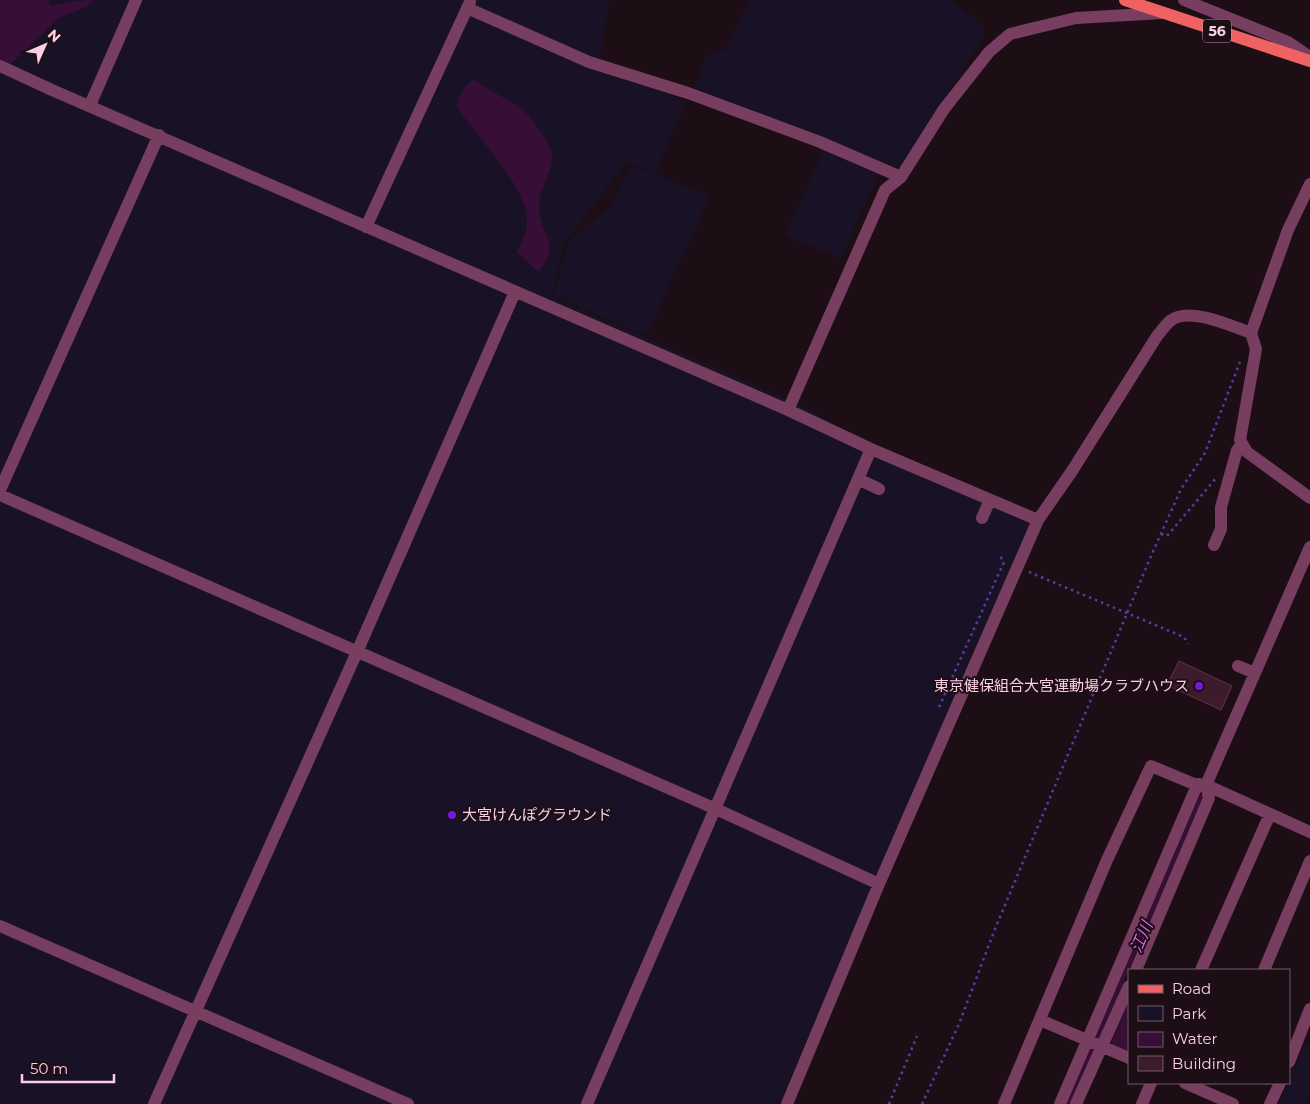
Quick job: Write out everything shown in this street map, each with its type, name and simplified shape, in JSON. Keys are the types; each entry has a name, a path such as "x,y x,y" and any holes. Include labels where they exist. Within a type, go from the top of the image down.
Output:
{"main road":[{"name":"56","path":"1125,0 1310,61"}],"street":[{"path":"90,105 136,0"},
{"path":"1184,0 1288,42 1310,57"},
{"path":"366,227 469,4 589,62 688,93 820,142 901,176"},
{"path":"788,410 885,190 901,176 944,109 989,52 1010,34 1076,18 1163,13"},
{"path":"0,66 788,410 871,449 1038,520"},
{"path":"0,490 159,135"},
{"path":"1310,184 1288,230 1252,333 1256,349 1240,440 1247,452 1310,498"},
{"path":"154,1104 357,652 515,292"},
{"path":"787,1104 878,884 1038,520 1072,471 1157,336 1170,321 1180,316 1195,315 1252,333"},
{"path":"1214,546 1221,529 1221,507 1237,450 1242,445"},
{"path":"587,1104 871,449"},
{"path":"858,480 879,489"},
{"path":"0,495 716,809 878,884"},
{"path":"982,518 990,500"},
{"path":"1130,969 1195,790 1203,784 1255,673 1310,547"},
{"path":"1238,666 1255,673"},
{"path":"1004,1104 1107,860 1151,766 1203,784 1310,832"},
{"path":"1136,969 1209,798 1203,784"},
{"path":"1201,969 1270,814"},
{"path":"1264,969 1310,860"},
{"path":"0,926 408,1104"},
{"path":"1060,1104 1095,1043 1121,993 1128,974"},
{"path":"1290,1060 1305,1038 1310,1009"},
{"path":"1040,1020 1128,1058"},
{"path":"1076,1104 1095,1043"},
{"path":"1142,1104 1152,1084"},
{"path":"1186,1084 1209,1099 1233,1104"},
{"path":"1270,1104 1280,1084"}],"path":[{"path":"922,1104 952,1040 1020,870 1161,534 1181,489 1205,453 1241,361"},
{"path":"1161,534 1166,536 1229,462 1233,464"},
{"path":"939,707 1004,562 1000,556"},
{"path":"1017,567 1184,637 1188,644"},
{"path":"889,1104 917,1036"}],"green space":[{"name":"大宮けんぽグラウンド","path":"0,0 610,0 599,58 685,102 656,172 627,162 563,244 552,297 810,409 871,449 1030,525 779,1104 0,1104"},
{"path":"750,0 951,0 983,26 984,36 900,169 693,90 707,55 726,49"},
{"path":"825,148 879,172 841,259 785,235"},
{"path":"630,165 660,175 709,197 648,332 642,334 554,295 567,243 611,205"},
{"path":"1305,1044 1310,1046 1310,1095 1306,1104 1279,1104 1288,1084 1290,1084 1290,1079"}],"water":[{"path":"0,0 49,0 49,5 95,0 86,7 59,18 0,74"},
{"path":"475,80 521,109 536,125 546,140 552,154 539,205 541,221 550,247 549,254 538,272 517,252 527,226 525,208 519,193 510,177 457,107 462,90 467,84"},
{"path":"1128,1003 1128,1051 1111,1044"}],"building":[{"name":"東京健保組合大宮運動場クラブハウス","path":"1179,661 1232,686 1221,710 1167,685"}],"waterway":[{"name":"江川","path":"1069,1104 1201,797"}],"place":[{"name":"東京健保組合大宮運動場クラブハウス","path":"1199,686"},
{"name":"大宮けんぽグラウンド","path":"452,815"}]}
